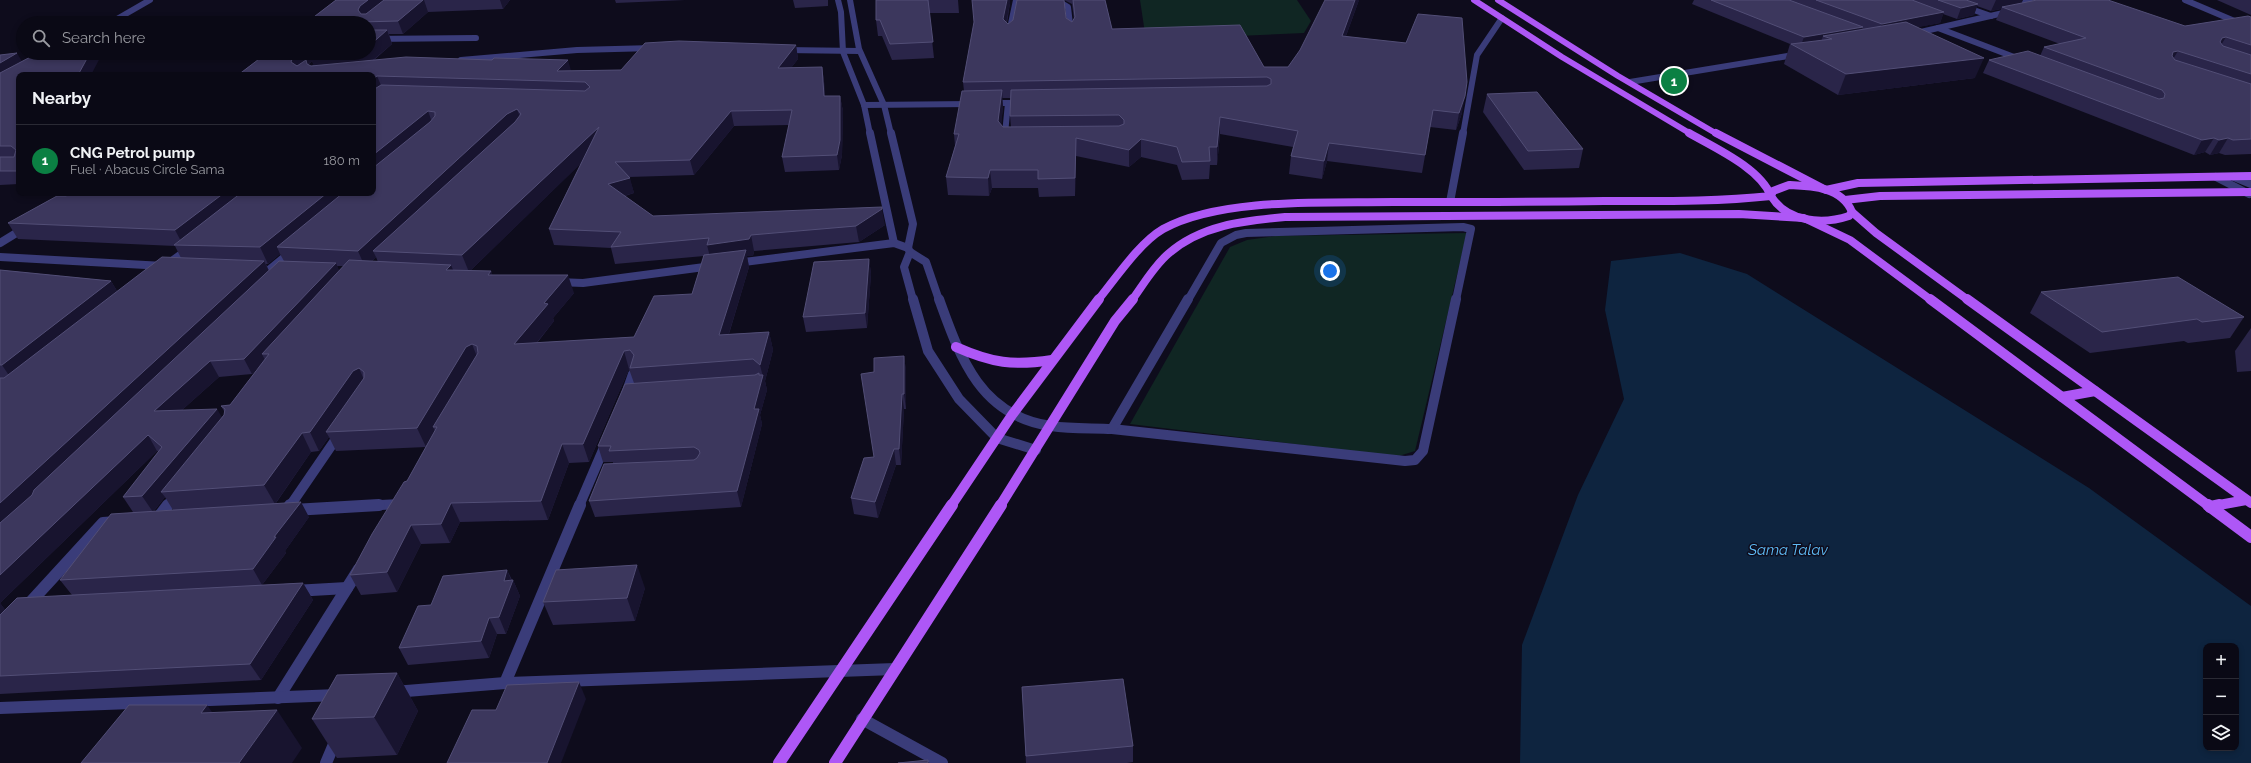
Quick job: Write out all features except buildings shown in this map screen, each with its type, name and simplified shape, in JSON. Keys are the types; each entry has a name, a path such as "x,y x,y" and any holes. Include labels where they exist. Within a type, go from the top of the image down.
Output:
{"main road":[{"path":"1474,0 1562,58 1742,164 1767,186 1773,202 1780,208 1850,240 2251,537"},
{"path":"1498,0 1584,55 1630,82 1762,158 1845,200 1851,206 1852,212 1876,234 2249,501"},
{"path":"1771,196 1772,191 1789,185 1807,186 1826,190 1858,182 2251,176"},
{"path":"1845,200 1880,196 2250,193"},
{"path":"779,763 1012,415 1084,316 1143,247 1162,230 1184,220 1213,212 1285,203 1665,201 1732,200 1771,196"},
{"path":"835,763 1036,450 1115,322 1167,255 1188,238 1218,226 1250,220 1328,215 1676,213 1804,218 1832,221 1846,218 1852,212"},
{"path":"956,347 986,361 1006,365 1022,365 1052,360"},
{"path":"2062,397 2095,391"},
{"path":"2210,507 2249,501"}],"street":[{"path":"122,16 150,0"},
{"path":"838,0 841,12 843,52 864,105 894,243"},
{"path":"850,0 859,51 884,105 913,224 909,250 904,267 928,350 959,399 996,438 1036,450"},
{"path":"1945,0 1991,16"},
{"path":"1905,35 2024,9 2045,6 2023,0"},
{"path":"2185,0 2251,28"},
{"path":"2199,0 2251,22"},
{"path":"1009,35 1016,1 1023,3"},
{"path":"1047,4 1063,4 1068,7 1071,33"},
{"path":"1450,202 1477,55 1502,18"},
{"path":"1943,18 1957,24"},
{"path":"1938,28 2027,62"},
{"path":"376,39 476,38"},
{"path":"453,61 577,50 663,48"},
{"path":"780,50 843,52 859,51"},
{"path":"1630,82 1807,52"},
{"path":"985,103 1032,103"},
{"path":"1008,103 1005,139 1012,139"},
{"path":"864,105 977,104"},
{"path":"2216,177 2250,193"},
{"path":"2234,177 2251,184"},
{"path":"0,243 33,222"},
{"path":"551,281 583,283 894,243 909,250 926,262 956,347 982,391 1012,415 1050,426 1112,428 1405,461 1415,460 1423,451 1472,229 1463,227 1246,233 1227,238 1221,243 1112,428"},
{"path":"153,276 201,239"},
{"path":"273,280 285,269 267,269 300,244"},
{"path":"0,257 180,267"},
{"path":"620,408 631,393 633,374"},
{"path":"287,510 344,426"},
{"path":"505,683 611,430"},
{"path":"593,474 608,474"},
{"path":"173,518 154,519 186,483"},
{"path":"392,517 408,491"},
{"path":"272,511 400,504"},
{"path":"16,618 103,523 126,521"},
{"path":"278,698 364,562"},
{"path":"285,591 347,588"},
{"path":"26,607 42,606"},
{"path":"378,693 505,683 895,669"},
{"path":"0,708 354,695"},
{"path":"862,719 942,763"},
{"path":"326,763 343,722"}],"green space":[{"path":"1140,0 1297,0 1311,21 1304,33 1146,40"},
{"path":"1467,233 1415,451 1399,456 1384,455 1130,424 1230,247 1247,240 1275,236"}],"water":[{"name":"Sama Talav","path":"1680,253 1747,274 2089,488 2251,606 2251,763 1520,763 1522,645 1578,495 1624,399 1605,310 1611,261"}],"place":[{"name":"CNG Petrol pump","path":"1674,81"}]}
